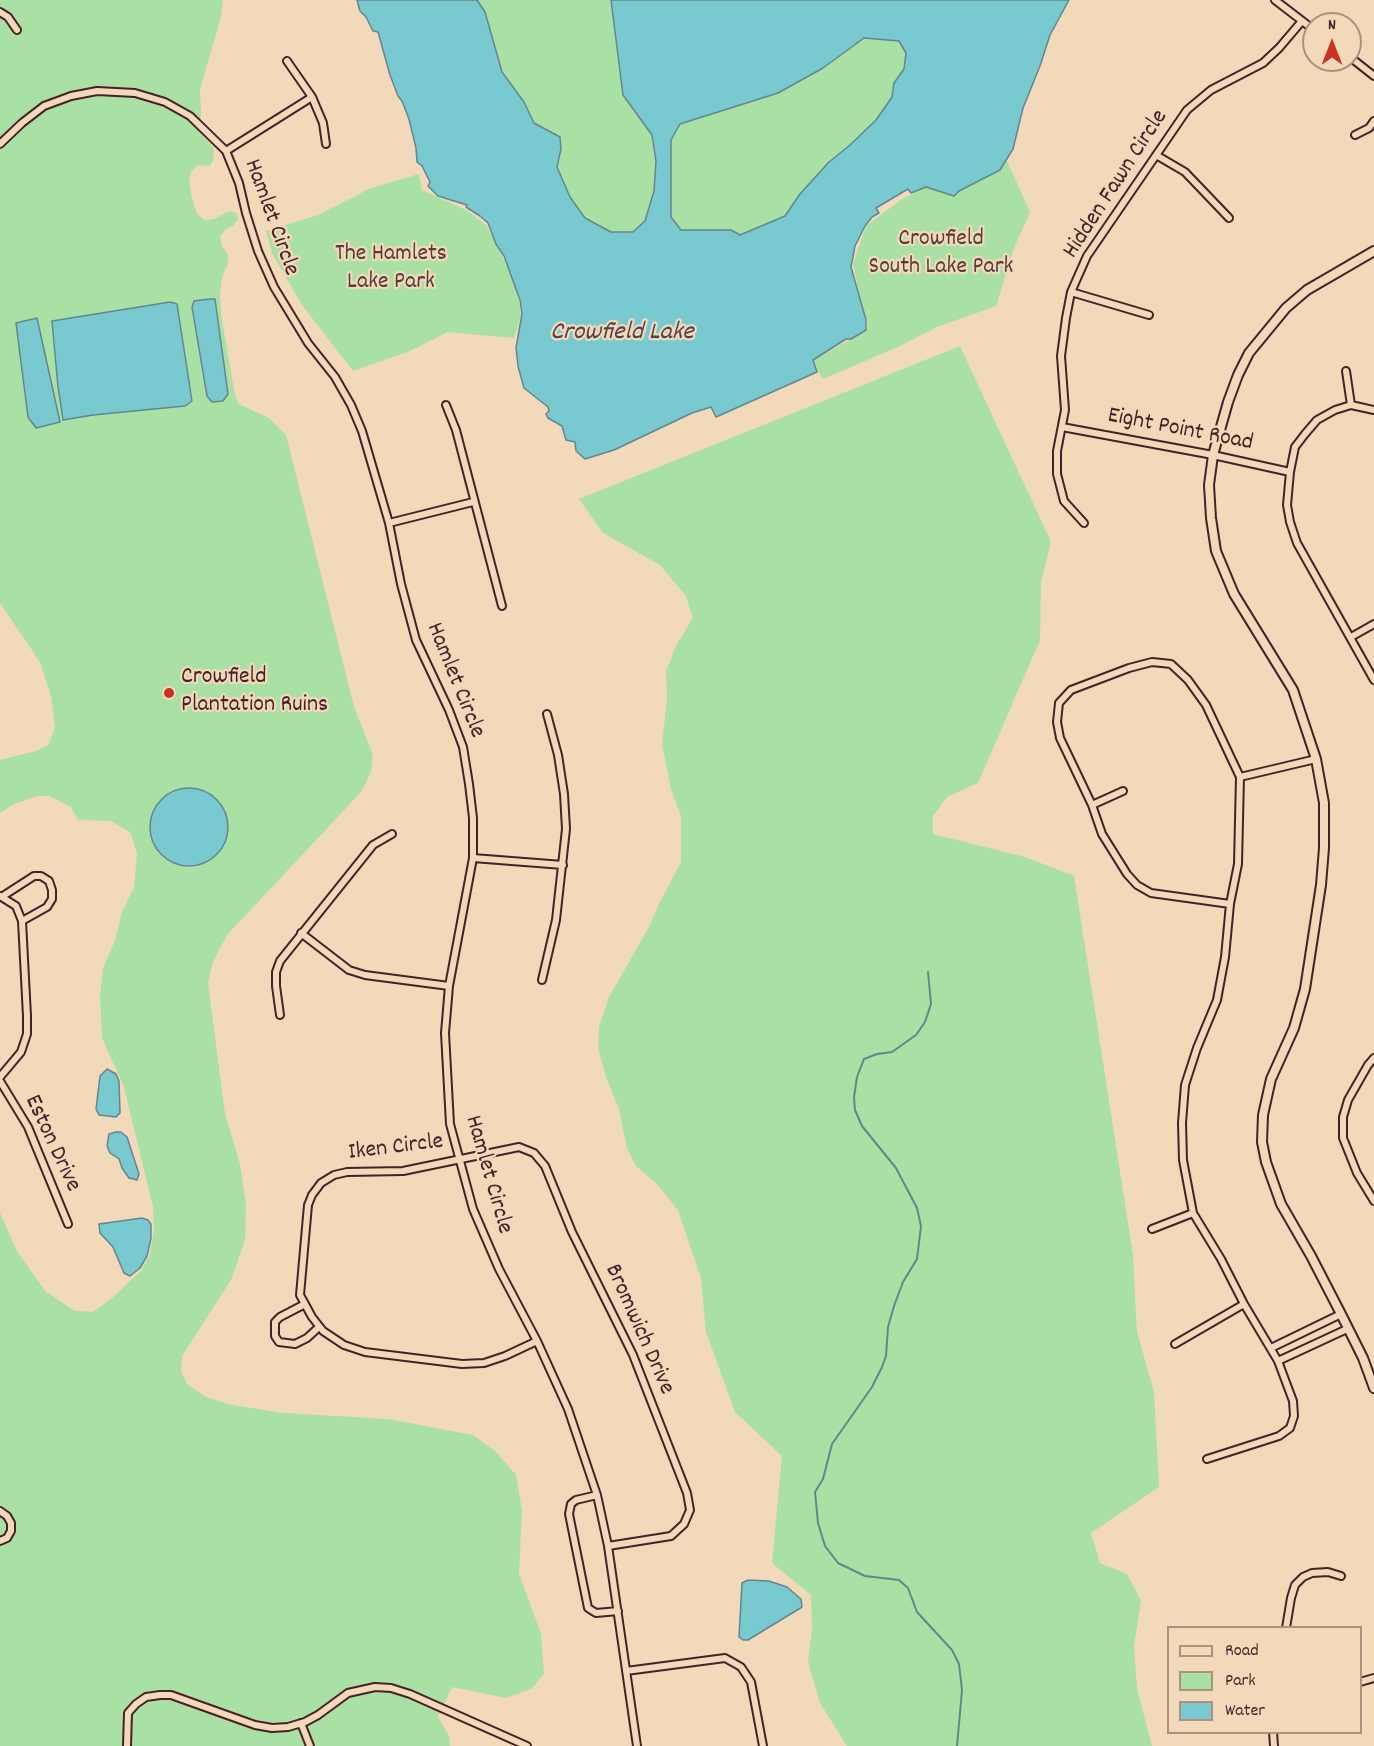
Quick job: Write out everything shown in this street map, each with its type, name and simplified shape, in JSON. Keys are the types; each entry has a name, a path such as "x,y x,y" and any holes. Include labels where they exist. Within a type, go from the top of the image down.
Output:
{"street":[{"path":"1275,0 1302,21"},
{"path":"0,12 8,17 17,30"},
{"name":"Hidden Fawn Circle","path":"1084,523 1064,501 1057,474 1057,451 1065,410 1061,356 1071,292 1086,256 1187,110 1211,90 1263,63 1280,48 1302,21"},
{"path":"286,61 312,97 323,123 326,144"},
{"path":"1362,66 1374,76"},
{"name":"Hamlet Circle","path":"0,144 44,106 71,96 97,91 135,93 165,102 190,116 226,151 239,183 258,251 274,287 308,343 335,377 362,431 389,523 401,584 416,640 449,710 463,747 473,818 473,858 449,986 446,1033 450,1124 473,1209 499,1269 537,1341 568,1409 597,1495 608,1546 636,1746"},
{"path":"226,151 312,97"},
{"path":"1355,135 1369,128 1374,121"},
{"path":"1156,155 1185,172 1229,218"},
{"path":"1374,251 1307,290 1270,327 1249,353 1238,375 1213,455 1209,485 1216,551 1234,594 1293,690 1316,759 1324,803 1321,885 1305,989 1294,1028 1271,1079 1263,1115 1262,1142 1266,1162 1281,1204 1341,1314 1363,1358 1374,1388"},
{"path":"1071,292 1149,315"},
{"path":"1346,371 1351,405"},
{"path":"447,405 456,430 502,606"},
{"path":"1374,410 1351,405 1335,410 1317,420 1295,447 1287,505 1297,543 1374,680"},
{"name":"Eight Point Road","path":"1062,427 1290,472"},
{"path":"389,523 474,502"},
{"path":"1351,637 1374,624"},
{"path":"1207,1459 1280,1437 1290,1428 1294,1416 1293,1401 1278,1361 1193,1213 1183,1160 1182,1123 1185,1085 1197,1047 1217,1000 1225,957 1230,904 1238,864 1240,777 1206,705 1188,680 1171,664 1152,662 1129,668 1071,690 1059,703 1057,722 1060,738 1092,805 1102,834 1127,874 1137,885 1151,893 1230,904"},
{"path":"542,980 556,920 566,829 558,755 547,714"},
{"path":"1240,777 1316,759"},
{"path":"1092,805 1123,791"},
{"path":"280,1015 276,972 280,961 373,845 392,834"},
{"path":"473,858 563,865"},
{"path":"0,1079 21,1052 27,1034 22,921 16,906 1,896 34,876 41,876 49,881 52,890 51,899 47,907 22,921"},
{"path":"301,933 349,970 365,975 449,986"},
{"path":"1374,1058 1348,1100 1343,1117 1343,1138 1357,1173 1374,1201"},
{"name":"Eston Drive","path":"0,1079 28,1127 68,1224"},
{"name":"Bromwich Drive","path":"459,1159 519,1147 534,1153 545,1166 572,1232 633,1355 661,1425 687,1493 690,1510 684,1524 670,1536 608,1546"},
{"name":"Iken Circle","path":"459,1159 403,1171 347,1172 334,1175 321,1184 312,1195 308,1205 300,1295 319,1327 344,1346 365,1352 462,1364 484,1363 537,1341"},
{"path":"1152,1229 1193,1213"},
{"path":"305,1304 275,1322 275,1336 279,1342 295,1344 307,1338 319,1327"},
{"path":"1175,1344 1244,1304"},
{"path":"1271,1348 1341,1314"},
{"path":"1278,1361 1347,1329"},
{"path":"597,1495 576,1500 571,1504 569,1514 588,1608 596,1613 618,1611"},
{"path":"0,1511 11,1523 11,1531 7,1538 0,1541"},
{"path":"1286,1626 1295,1585 1303,1577 1312,1573 1328,1572 1341,1576"},
{"path":"626,1671 725,1658 741,1667 751,1682 763,1746"},
{"path":"127,1746 128,1713 146,1697 171,1695 263,1727 272,1728 301,1723 318,1715 348,1693 361,1688 391,1688 410,1694 515,1744 526,1746"},
{"path":"301,1723 310,1746"}],"green space":[{"path":"0,0 223,0 221,17 200,89 199,132 214,148 213,160 210,166 197,165 191,172 189,180 192,198 197,214 205,220 214,219 230,211 237,213 238,219 220,237 222,246 228,255 220,294 221,314 235,396 239,404 269,418 286,435 354,707 373,755 371,772 362,791 227,935 213,962 208,983 225,1114 240,1164 246,1205 245,1240 231,1280 182,1356 181,1370 187,1384 206,1397 232,1405 283,1413 388,1419 473,1435 496,1452 516,1475 522,1511 519,1573 541,1634 544,1674 531,1689 506,1698 452,1687 438,1717 449,1736 450,1746 0,1746 0,1213 17,1251 45,1291 75,1311 93,1312 141,1271 150,1254 154,1230 153,1207 124,1087 102,1038 100,997 103,968 115,941 122,912 134,887 137,853 130,832 111,821 78,820 71,807 49,796 37,796 14,804 0,813 0,760 36,751 48,745 55,728 51,696 40,662 0,603"},
{"path":"477,0 611,0 639,116 652,135 656,161 654,191 645,221 633,232 610,232 585,218 570,197 557,167 561,149 545,128 534,123 524,102 502,72"},
{"path":"864,38 899,41 906,53 904,69 894,83 892,97 876,120 829,162 800,194 785,217 740,235 731,230 681,230 671,218 671,140 680,124 778,93"},
{"name":"Crowfield South Lake Park","path":"1005,157 1030,212 1014,248 996,306 937,327 900,346 823,379 812,361 866,330 868,325 853,264 866,226 902,199 933,184"},
{"name":"The Hamlets Lake Park","path":"419,174 422,190 468,211 487,226 511,274 519,301 521,316 514,338 448,332 410,351 353,371 302,305 272,253 266,231 318,215 369,189"},
{"path":"960,346 1051,542 1041,581 1040,640 978,783 947,797 933,816 933,834 1025,857 1074,876 1133,1255 1137,1332 1154,1392 1159,1487 1091,1533 1100,1563 1127,1574 1141,1601 1134,1646 1137,1689 1152,1746 847,1746 820,1703 808,1662 812,1628 811,1595 772,1563 782,1456 735,1412 706,1332 701,1278 678,1210 656,1183 636,1166 627,1148 619,1109 606,1077 598,1048 599,1027 609,997 649,927 681,862 681,816 671,789 662,744 667,700 666,671 677,644 693,618 686,596 660,565 603,533 579,499"}],"water":[{"name":"Crowfield Lake","path":"357,0 477,0 485,12 502,72 524,102 534,123 560,137 561,149 557,167 570,197 585,218 611,232 633,232 645,221 654,191 656,161 652,135 623,95 611,0 1069,0 1050,35 1023,108 1013,149 1000,170 959,191 954,196 926,187 911,193 908,189 876,208 879,213 872,217 865,226 855,246 851,267 866,320 866,330 851,339 846,339 813,360 817,372 716,417 711,407 692,413 614,450 585,459 576,451 575,442 566,440 562,426 548,418 546,414 549,411 548,407 524,388 516,348 522,314 520,300 504,256 496,244 488,223 466,207 467,205 438,196 428,186 430,182 422,166 417,162 409,119 390,75 378,32 373,31 360,11","holes":["864,38 899,41 906,53 904,69 894,83 892,97 876,120 829,162 800,194 785,216 740,235 731,230 681,230 671,217 671,140 680,124 778,93 823,68"]},
{"path":"215,299 228,394 223,401 212,402 207,396 192,307 194,301"},
{"path":"170,302 177,304 192,401 185,406 63,420 52,321"},
{"path":"37,318 60,422 36,428 28,417 16,323"},
{"path":"189,788 204,791 216,800 225,812 228,827 225,842 216,854 204,863 189,866 174,863 162,854 153,842 150,827 153,812 162,800 174,791"},
{"path":"107,1069 116,1074 119,1081 120,1113 116,1117 99,1115 96,1109 100,1076"},
{"path":"121,1132 127,1137 139,1174 137,1180 129,1178 119,1159 110,1153 107,1146 109,1134"},
{"path":"142,1218 151,1224 151,1238 147,1256 140,1268 130,1276 124,1273 113,1247 100,1233 99,1224"},
{"path":"748,1580 769,1581 787,1587 801,1599 802,1607 748,1640 743,1640 739,1637 742,1583"}],"waterway":[{"path":"928,972 931,1004 925,1022 916,1035 892,1052 864,1059 857,1077 854,1097 855,1110 862,1126 896,1168 917,1208 921,1226 917,1259 903,1282 894,1306 888,1327 886,1356 882,1367 872,1387 832,1444 823,1479 815,1492 818,1523 825,1546 838,1563 865,1576 899,1580 908,1588 917,1612 952,1650 959,1664 962,1690 957,1746"}],"place":[{"name":"Crowfield Plantation Ruins","path":"169,693"}]}
